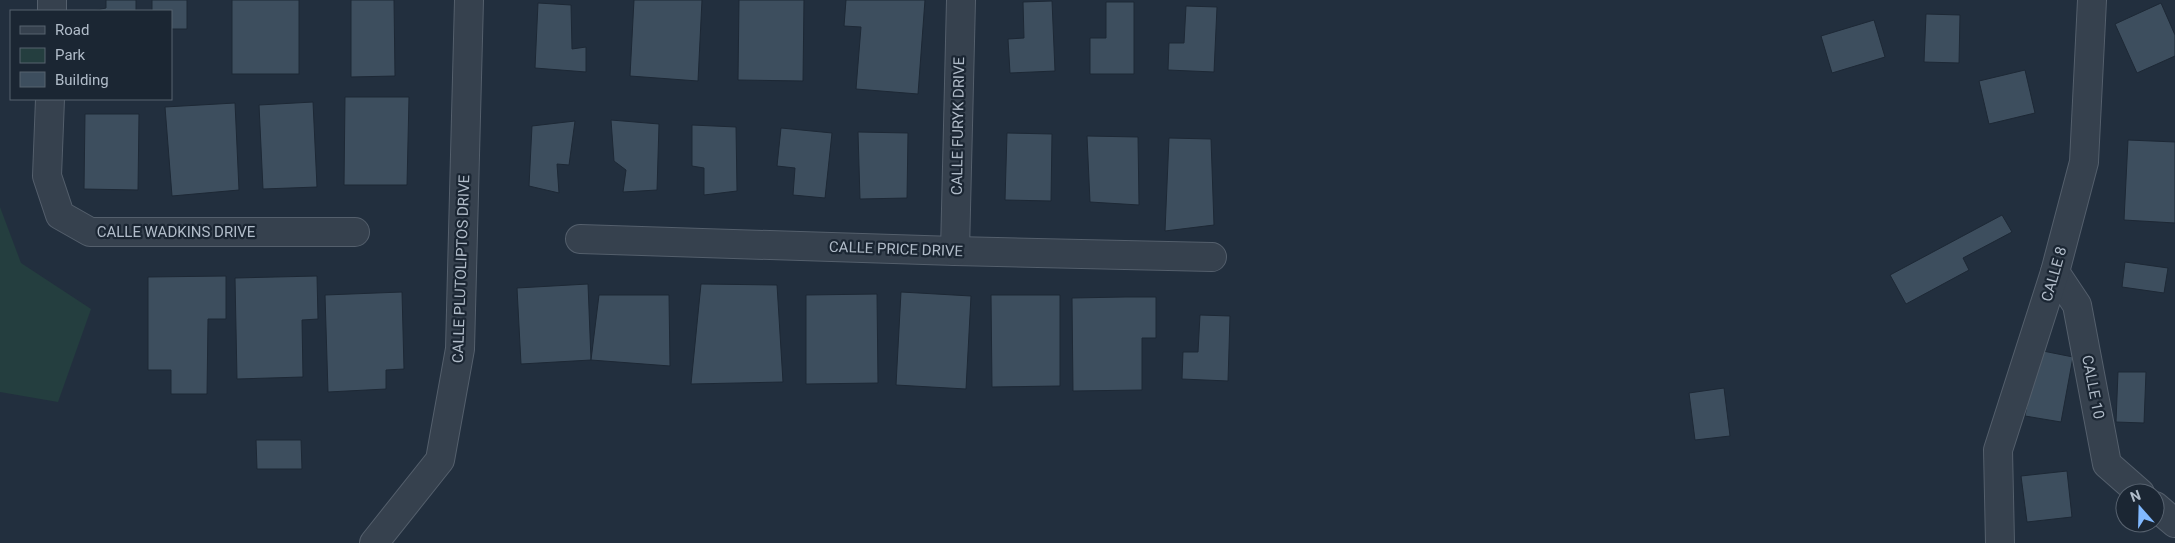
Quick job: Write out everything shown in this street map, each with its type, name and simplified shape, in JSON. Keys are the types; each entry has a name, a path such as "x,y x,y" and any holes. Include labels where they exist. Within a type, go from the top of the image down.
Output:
{"street":[{"name":"CALLE PLUTOLIPTOS DRIVE","path":"374,543 440,460 460,349 469,0"},
{"name":"CALLE FURYK DRIVE","path":"955,252 961,0"},
{"name":"CALLE 8","path":"2000,543 1998,450 2055,272 2084,162 2086,1"},
{"name":"CALLE WADKINS DRIVE","path":"50,100 48,176 60,215 90,232 354,232"},
{"name":"CALLE PRICE DRIVE","path":"580,239 955,252 1212,257"},
{"name":"CALLE 10","path":"2055,272 2077,305 2107,464 2129,483"},
{"path":"2165,514 2175,523"}],"green space":[{"path":"0,207 21,263 91,309 58,402 0,392"}],"building":[{"path":"106,0 136,0 136,10 97,10 106,8"},
{"path":"152,0 187,0 187,29 172,29 172,10 152,10"},
{"path":"232,0 299,0 299,74 232,74"},
{"path":"351,0 394,0 395,76 351,77"},
{"path":"634,0 702,0 698,81 630,76"},
{"path":"739,0 804,0 803,81 738,80"},
{"path":"846,0 925,0 918,94 856,89 861,27 844,26"},
{"path":"1052,1 1055,71 1010,73 1008,39 1024,38 1023,2"},
{"path":"1106,2 1134,2 1134,74 1090,74 1090,38 1106,38"},
{"path":"538,3 571,5 572,49 586,47 586,72 535,68"},
{"path":"2161,3 2175,35 2175,56 2137,73 2115,24"},
{"path":"1186,6 1217,7 1214,72 1168,70 1169,43 1184,43"},
{"path":"1926,14 1960,15 1959,63 1924,62"},
{"path":"1874,20 1885,57 1832,73 1821,36"},
{"path":"2025,70 2035,113 1989,124 1979,81"},
{"path":"345,97 409,97 407,185 344,185"},
{"path":"313,102 317,187 263,189 259,105"},
{"path":"235,103 239,190 172,196 165,107"},
{"path":"85,114 139,114 138,190 84,189"},
{"path":"611,120 659,124 657,190 623,192 626,170 614,161"},
{"path":"575,121 569,165 557,164 559,193 529,186 532,126"},
{"path":"692,125 736,127 737,191 704,195 704,168 692,166"},
{"path":"781,128 832,133 825,198 793,195 795,168 777,166"},
{"path":"858,132 908,133 907,198 860,199"},
{"path":"1007,133 1052,134 1051,201 1005,200"},
{"path":"1087,136 1138,137 1139,205 1090,202"},
{"path":"1169,138 1211,139 1214,225 1165,231"},
{"path":"2128,140 2175,142 2175,223 2124,220"},
{"path":"2002,215 2012,232 1963,258 1969,270 1906,304 1890,275"},
{"path":"2125,262 2168,268 2164,293 2122,287"},
{"path":"226,276 226,319 208,319 207,394 171,394 171,370 148,370 148,277"},
{"path":"317,276 318,319 302,320 303,377 237,379 235,278"},
{"path":"588,284 591,360 521,364 517,288"},
{"path":"701,284 777,285 783,382 691,384"},
{"path":"402,292 404,369 386,370 386,389 328,392 325,295"},
{"path":"901,292 971,296 966,389 896,385"},
{"path":"877,294 878,383 806,384 806,295"},
{"path":"599,295 669,295 670,366 591,360"},
{"path":"991,295 1060,295 1060,386 992,387"},
{"path":"1156,297 1156,338 1142,338 1142,390 1073,391 1072,298"},
{"path":"1200,315 1230,316 1228,381 1182,379 1183,352 1198,352"},
{"path":"2038,350 2073,357 2061,422 2025,416"},
{"path":"2118,372 2146,372 2144,423 2116,422"},
{"path":"1724,388 1730,436 1695,440 1689,393"},
{"path":"256,440 301,440 302,469 257,469"},
{"path":"2067,471 2072,517 2027,522 2021,476"}]}
